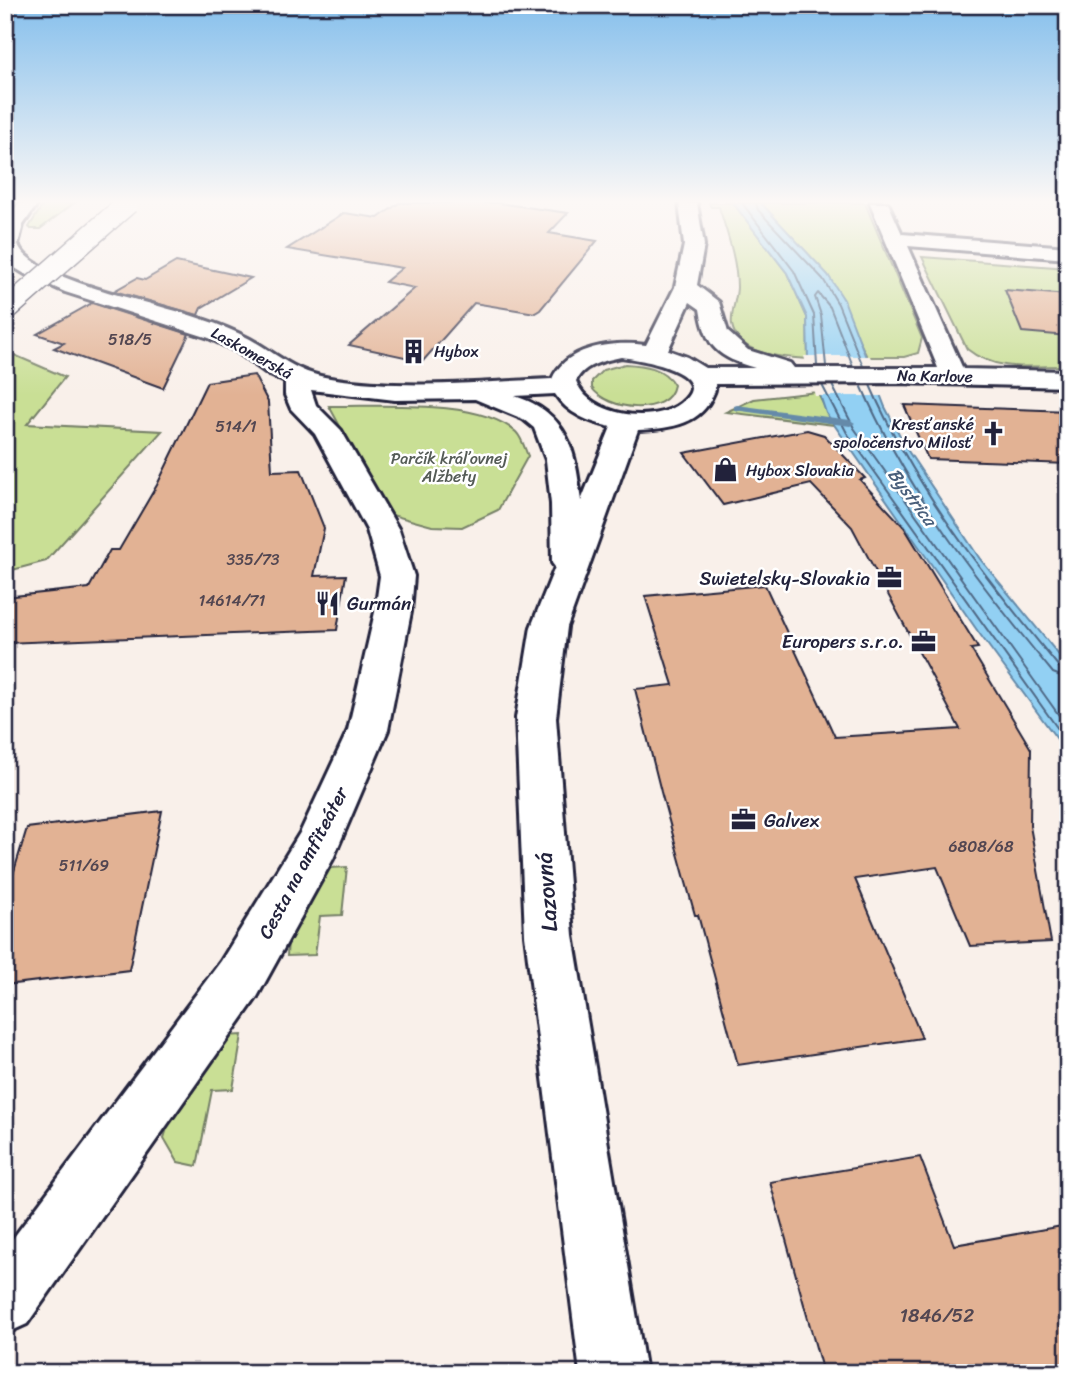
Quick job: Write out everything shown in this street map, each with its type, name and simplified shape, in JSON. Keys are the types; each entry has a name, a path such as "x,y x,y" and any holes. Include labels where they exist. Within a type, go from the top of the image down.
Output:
{"main road":[{"name":"Laskomerská","path":"29,267 212,331 257,353 274,367 298,379 361,390 470,390 563,386"},
{"path":"5,311 55,267"},
{"path":"654,353 686,287 690,267"},
{"path":"907,267 954,377"},
{"name":"Na Karlove","path":"686,287 711,307 716,335 739,355 803,375"},
{"path":"621,350 654,353 680,362 698,376 702,386 701,395 695,405 683,413 667,419 627,422 607,419 576,405 567,396 563,386 569,369 590,356 621,350"},
{"name":"Na Karlove","path":"698,376 1068,379"},
{"name":"Cesta na amfiteáter","path":"5,1302 239,978 317,845 368,730 391,625 397,576 383,530 327,430 304,409 298,395 298,379"},
{"path":"470,390 534,413 552,432 560,456 570,575"},
{"name":"Lazovná","path":"613,1373 549,935 536,718 549,627 627,422"}],"green space":[{"path":"735,267 783,267 807,317 808,359 763,353 743,343 736,335 732,321 737,277"},
{"path":"821,267 892,267 922,338 918,353 904,357 867,357 828,275"},
{"path":"927,267 1068,268 1068,366 1028,367 1002,364 978,356 967,349"},
{"path":"5,351 65,377 27,424 162,431 46,561 5,572"},
{"path":"625,364 646,366 665,374 674,385 669,396 649,406 636,407 610,401 592,388 592,381 603,370"},
{"path":"817,392 834,425 726,412 754,399"},
{"name":"Parčík kráľovnej Alžbety","path":"329,406 427,407 478,414 499,421 516,432 528,456 498,510 462,527 432,526 388,514"},
{"path":"347,867 342,915 320,916 315,955 287,956 288,940 329,868"},
{"path":"242,1035 233,1089 212,1090 197,1166 178,1162 164,1138 170,1119 226,1036"}],"water":[{"name":"Bystrica","path":"783,267 821,267 828,275 844,300 885,407 908,451 980,559 1068,666 1068,754 979,633 826,413 808,359 807,317"}],"pier":[{"path":"804,356 870,356 886,396 815,396"}],"building":[{"path":"167,267 201,267 251,278 201,308 198,315 114,291 137,278 145,280"},
{"path":"398,267 575,267 535,313 474,303 423,361 349,345 415,288 385,282 402,268"},
{"path":"1005,290 1068,295 1068,336 1022,332"},
{"path":"92,303 189,334 163,388 54,348 64,343 37,334"},
{"path":"254,375 268,402 272,471 301,470 324,528 314,576 346,575 337,630 5,643 5,597 89,588 110,550 119,550 157,485 207,382"},
{"path":"904,405 1068,411 1068,464 928,459"},
{"path":"807,430 824,435 865,478 860,480 904,527 978,648 971,649 1031,749 1030,826 1051,942 970,946 937,867 855,879 922,1038 738,1065 698,915 695,915 661,792 635,689 673,685 645,596 765,585 835,737 960,729 852,527 811,484 723,505 684,453"},
{"path":"162,811 129,970 5,985 5,901 27,828"},
{"path":"920,1157 954,1245 1068,1225 1068,1373 823,1373 770,1182"}],"waterway":[{"path":"737,408 850,423"}],"place":[{"name":"Hybox","path":"414,351"},
{"name":"Kresťanské spoločenstvo Milosť","path":"994,433"},
{"name":"Hybox Slovakia","path":"726,470"},
{"name":"Swietelsky-Slovakia","path":"890,578"},
{"name":"Gurmán","path":"327,603"},
{"name":"Europers s.r.o.","path":"924,641"},
{"name":"Galvex","path":"744,820"}]}
